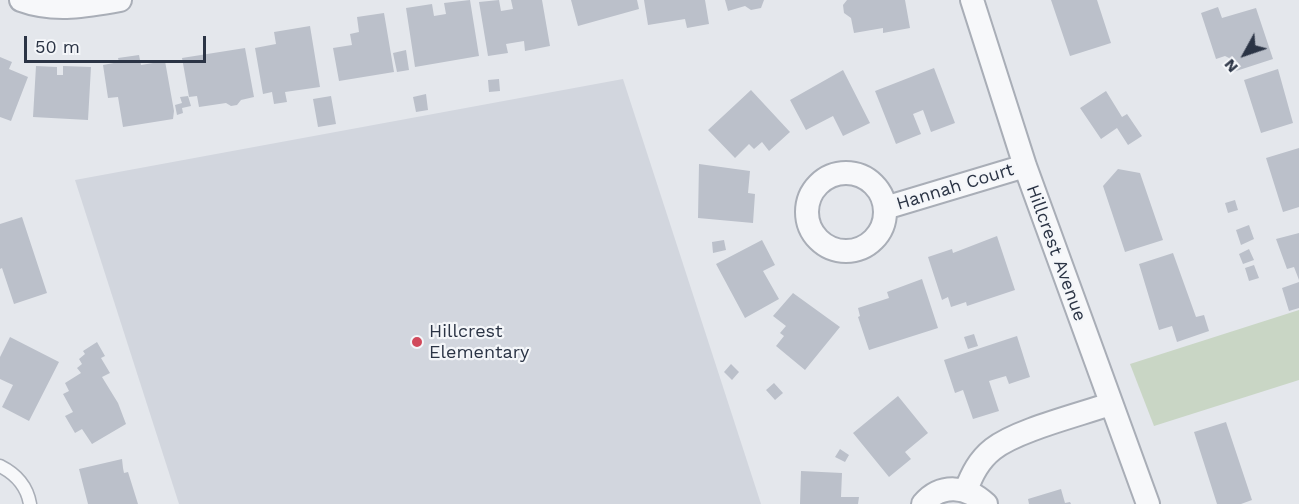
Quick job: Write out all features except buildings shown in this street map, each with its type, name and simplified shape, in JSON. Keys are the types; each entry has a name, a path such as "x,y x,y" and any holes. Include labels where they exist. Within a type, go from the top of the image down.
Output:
{"street":[{"path":"21,0 54,7 87,6 120,0"},
{"name":"Hillcrest Avenue","path":"972,0 1025,166 1148,504"},
{"name":"Hannah Court","path":"885,208 1025,166"},
{"path":"966,490 974,470 994,448 1015,437 1110,404"},
{"path":"923,504 939,491 953,489 966,490 986,504"}],"lane":[{"path":"0,466 18,477 28,494 30,504"}],"shaded area":[{"name":"Hillcrest Elementary","path":"623,79 761,504 179,504 75,180"}],"green space":[{"path":"1299,310 1299,380 1154,426 1130,364"}],"place":[{"name":"Hillcrest Elementary","path":"417,342"}]}
